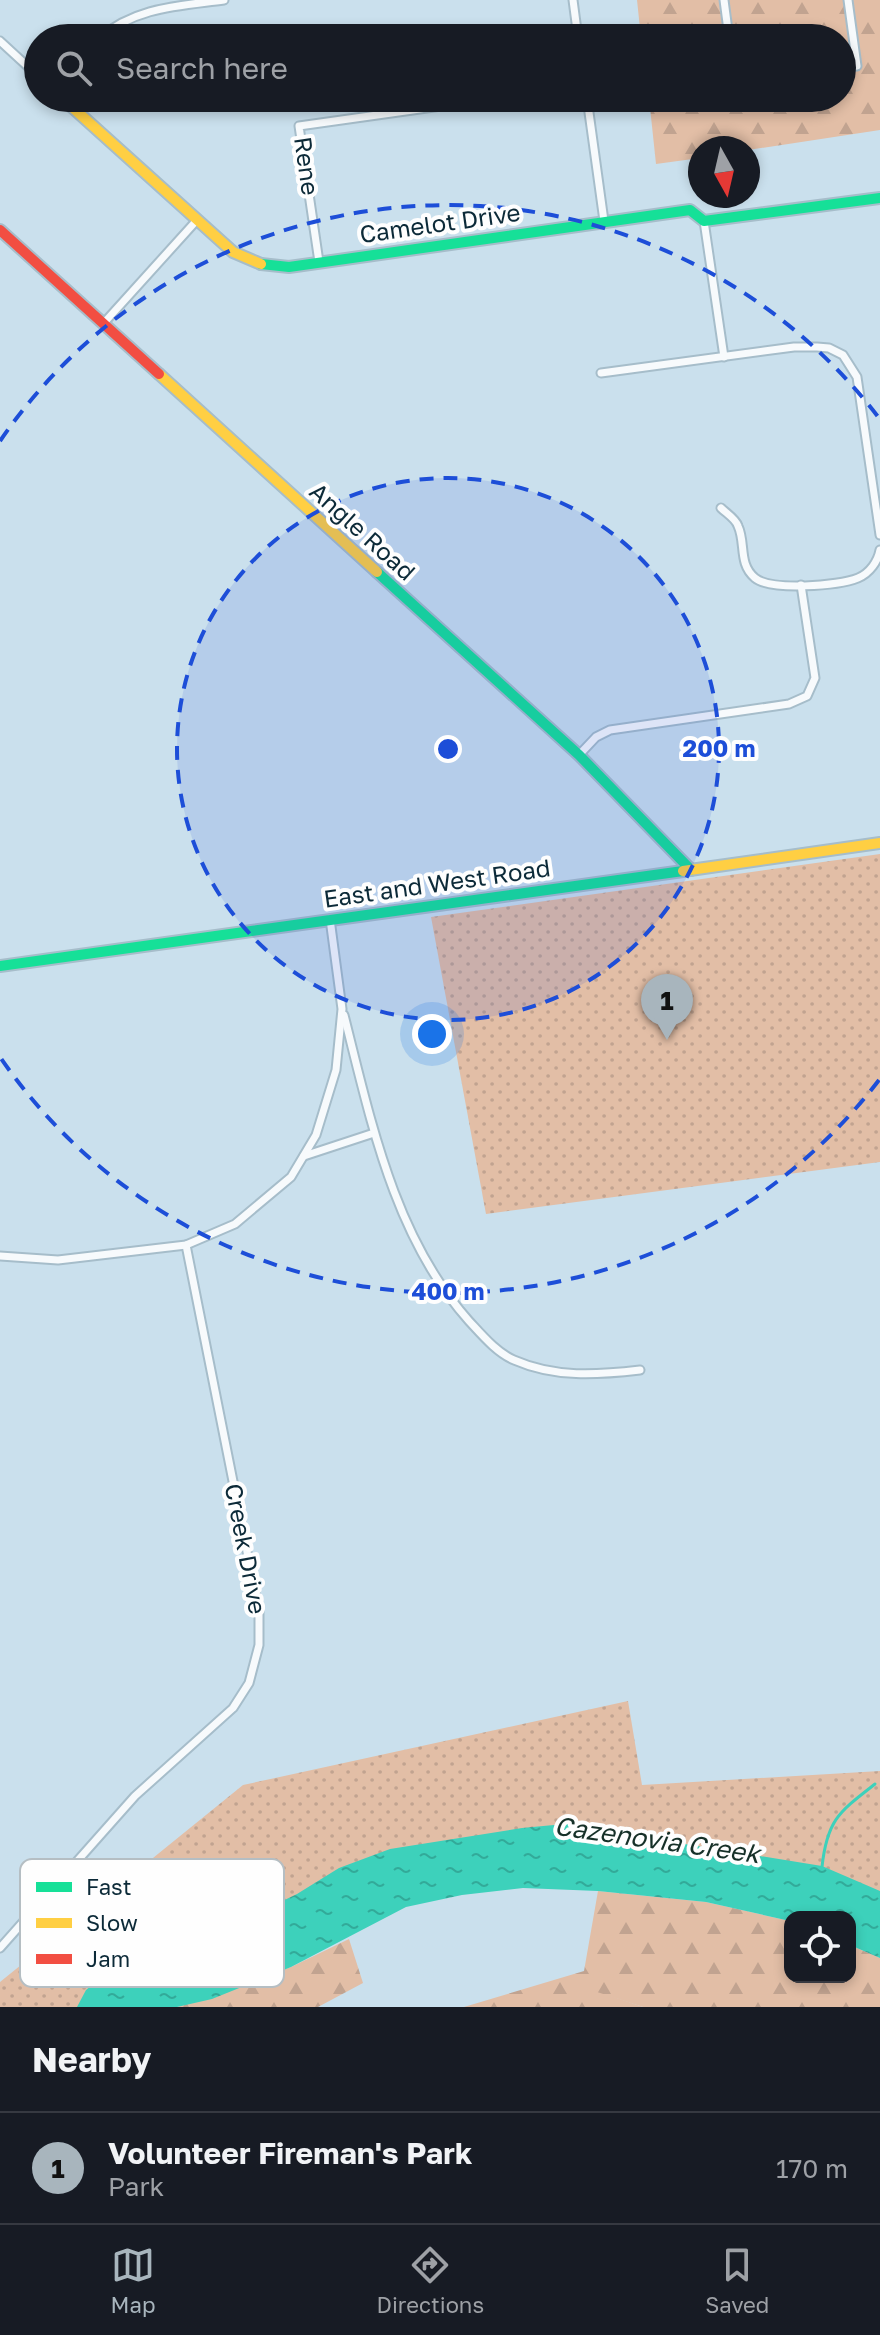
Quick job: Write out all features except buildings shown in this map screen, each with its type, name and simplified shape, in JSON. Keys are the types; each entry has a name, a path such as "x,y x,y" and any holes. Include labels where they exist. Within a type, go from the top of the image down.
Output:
{"street":[{"path":"119,24 146,12 224,0"},
{"path":"573,0 576,24"},
{"path":"724,0 727,24"},
{"path":"848,0 851,24"},
{"path":"0,41 24,63"},
{"name":"Camelot Drive","path":"77,112 233,252 256,264 281,267 690,210 704,221 880,198"},
{"name":"Rene","path":"319,262 299,126 398,112"},
{"path":"589,112 604,221"},
{"path":"103,324 197,220"},
{"path":"704,221 724,357"},
{"name":"Angle Road","path":"0,230 579,755 691,870"},
{"path":"601,373 794,347 829,348 843,355 857,377 877,490 880,535"},
{"path":"721,508 738,524 745,565 756,580 771,586 836,583 859,578 878,559 880,550"},
{"path":"579,755 596,737 610,730 789,704 807,696 815,678 801,585"},
{"name":"East and West Road","path":"0,966 880,843"},
{"path":"330,919 342,1009 374,1133 411,1233 447,1297 486,1340 512,1360 559,1374 640,1370"},
{"path":"0,1256 58,1260 186,1245 235,1224 291,1177 316,1135 336,1070 342,1009"},
{"path":"303,1157 374,1133"},
{"name":"Creek Drive","path":"79,1859 135,1796 233,1708 249,1683 259,1645 259,1612 186,1245"},
{"name":"Creek Drive","path":"0,1948 20,1925"}],"green space":[{"path":"637,0 880,0 880,130 760,148 760,136 688,136 688,160 656,164 650,112 856,112 856,24 640,24"},
{"path":"880,854 880,1162 486,1214 431,917"},
{"path":"628,1701 642,1785 880,1771 880,1916 557,1850 284,1949 284,1859 152,1859 243,1785"},
{"path":"598,1891 706,1902 784,1920 784,1983 856,1983 856,1948 880,1958 880,2007 643,2007 594,1991 594,2007 464,2007 584,1971"},
{"path":"349,1939 363,1983 318,2007 177,2007 234,1987 284,1987 284,1969"},
{"path":"20,1966 20,1987 177,1987 122,2007 0,2007 0,1982"},
{"path":"594,1990 643,2007 594,2007"}],"water":[{"name":"Cazenovia Creek","path":"575,1823 629,1835 822,1866 880,1891 880,1958 856,1948 856,1911 784,1911 784,1920 706,1902 598,1891 523,1888 462,1895 406,1907 284,1970 284,1900 339,1868 390,1849 522,1828"},
{"path":"90,1987 242,1987 212,1999 177,2007 77,2007"}],"waterway":[{"path":"822,1867 831,1827 852,1802 875,1784"}],"traffic: fast":[{"path":"261,264 289,267 690,210 704,221 880,198"},
{"path":"377,572 579,755 691,870"},
{"path":"0,966 683,871"}],"traffic: slow":[{"path":"78,112 233,252 261,264"},
{"path":"159,374 377,572"},
{"path":"683,871 880,843"}],"traffic: jam":[{"path":"0,230 159,374"}],"place":[{"name":"Volunteer Fireman's Park","path":"667,1040"}]}
